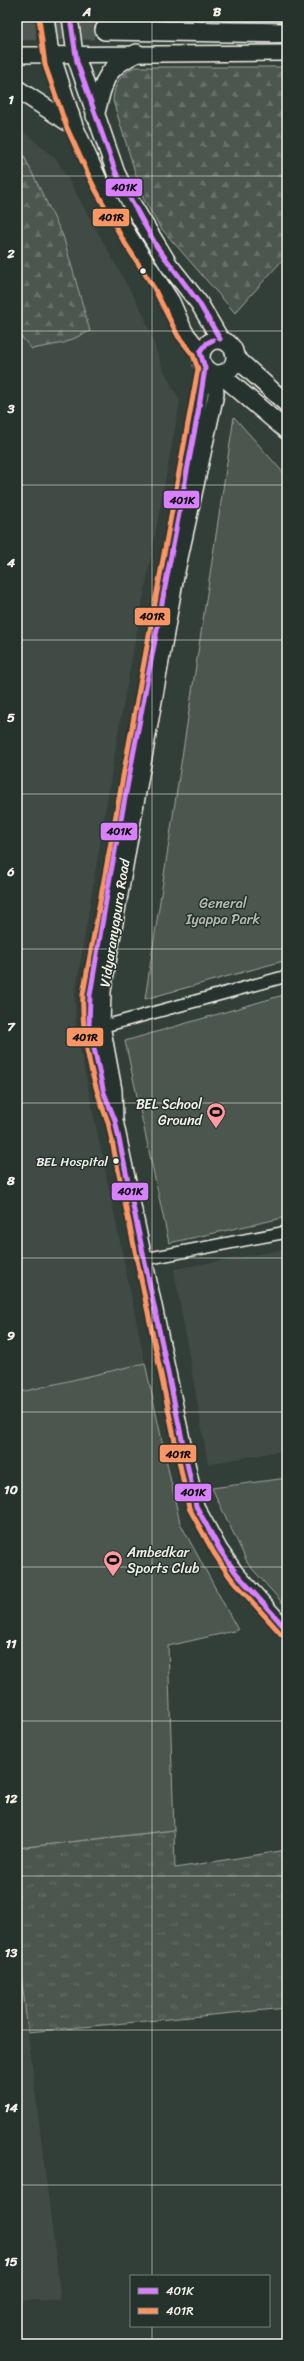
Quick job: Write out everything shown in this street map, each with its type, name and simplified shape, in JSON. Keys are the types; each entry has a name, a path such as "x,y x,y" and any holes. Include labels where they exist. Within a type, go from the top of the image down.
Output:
{"highway":[{"path":"105,30 287,33"}],"main road":[{"path":"46,17 51,54 74,126 99,182 129,237 160,284 184,332 210,367 287,432"},
{"path":"70,17 75,54 95,116 116,173 130,201 169,266 199,303 220,339 231,345 235,357 287,404"},
{"path":"17,55 137,52 287,53"},
{"path":"95,116 110,70 120,61 137,52"},
{"path":"17,89 74,126"},
{"path":"210,367 207,343 220,339"},
{"path":"210,367 228,371 233,365 235,357"},
{"name":"Vidyaranyapura Road","path":"210,367 216,394 173,592 107,968 95,1026 104,1093 115,1120 196,1506 220,1550 232,1567 287,1630"}],"street":[{"path":"95,1026 287,976"},
{"path":"145,1259 287,1232"}],"shaded area":[{"path":"17,126 58,161 144,315 163,369 180,401 119,728 75,995 76,1029 145,1363 17,1393"},
{"path":"287,1249 287,1450 208,1464 174,1269"},
{"path":"17,1940 28,2032 61,2301 17,2300"}],"green space":[{"path":"135,67 287,67 287,255 235,313 160,227 143,198 113,101 116,85 119,80 125,73"},
{"path":"17,142 63,236 90,331 64,343 32,349 17,332"},
{"name":"General Iyappa Park","path":"234,417 287,477 287,960 145,999"},
{"name":"BEL School Ground","path":"287,994 287,1217 169,1243 125,1041"},
{"name":"Ambedkar Sports Club","path":"145,1363 180,1523 238,1630 168,1646 174,1830 17,1848 17,1393"},
{"path":"287,1478 287,1608 248,1564 212,1488"},
{"path":"174,1830 175,1868 287,1850 287,2008 28,2032 17,1940 17,1848"}],"tunnel":[{"path":"17,31 105,30"}],"transit line":[{"name":"401K","path":"70,17 77,62 116,173 157,247 199,303 220,339"},
{"name":"401R","path":"39,18 45,65 67,128 93,185 123,240 154,288 178,336 193,355 198,369 83,994 86,1043 97,1091 108,1122 189,1508 214,1553 230,1577 282,1635"},
{"name":"401K","path":"213,340 207,343 200,352 205,368 198,413 110,877 90,995 89,1026 104,1093 115,1120 196,1506 220,1550 236,1573 287,1630"}],"place":[{"name":"BEL School Ground","path":"216,1129"},
{"name":"BEL Hospital","path":"116,1161"},
{"name":"Ambedkar Sports Club","path":"113,1577"}]}
